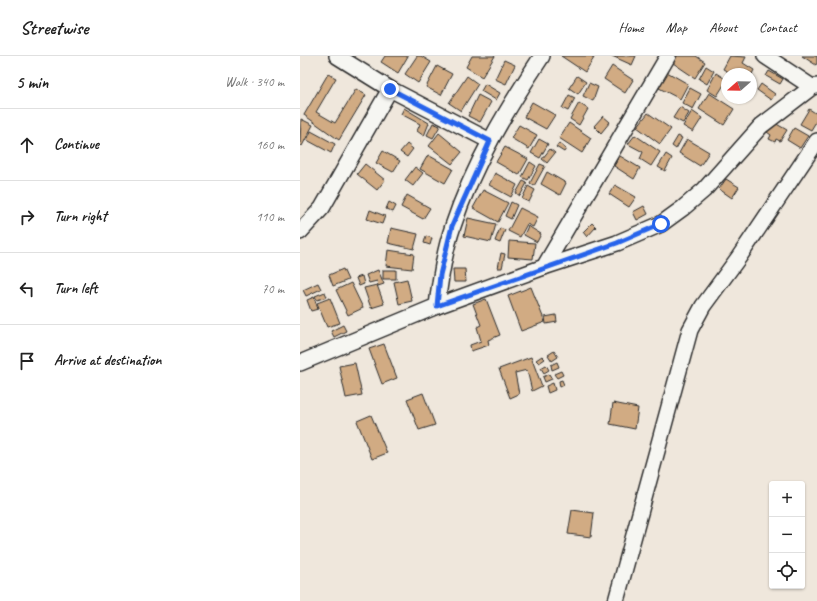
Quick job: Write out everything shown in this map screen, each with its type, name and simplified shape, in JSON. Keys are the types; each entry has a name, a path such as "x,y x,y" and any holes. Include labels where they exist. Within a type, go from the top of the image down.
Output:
{"street":[{"path":"337,56 390,89 490,141"},
{"path":"544,267 668,56"},
{"path":"300,363 437,306 544,267 617,243 661,224 704,190 761,126 814,86 765,56"},
{"path":"437,306 440,275 452,226 490,141 540,57"},
{"path":"300,232 322,208 390,89"},
{"path":"616,601 690,330 703,306 739,257 817,141"}],"building":[{"path":"385,56 408,56 398,73 381,62"},
{"path":"417,56 421,56 431,62 418,83 405,74"},
{"path":"472,56 495,56 482,77 466,67"},
{"path":"561,56 591,56 594,58 585,72"},
{"path":"612,56 636,56 632,65"},
{"path":"677,56 696,56 705,62 695,78 673,63"},
{"path":"730,56 746,57 743,63 751,68 724,68"},
{"path":"802,56 817,56 816,65"},
{"path":"504,60 515,65 506,84 495,79"},
{"path":"437,66 452,74 441,95 426,87"},
{"path":"612,66 633,80 625,93 604,79"},
{"path":"706,66 714,71 707,84 699,79"},
{"path":"769,71 783,79 780,84 766,76"},
{"path":"667,72 688,84 680,99 659,88"},
{"path":"716,73 721,76 721,90 717,96 707,90"},
{"path":"328,74 336,78 316,112 335,123 356,89 366,95 339,140 304,115"},
{"path":"467,76 478,84 461,111 449,103"},
{"path":"577,76 586,82 578,94 569,88"},
{"path":"589,83 598,87 593,101 583,96"},
{"path":"485,84 500,93 496,100 481,91"},
{"path":"761,84 775,94 771,100 757,90"},
{"path":"690,88 701,94 693,109 682,103"},
{"path":"709,93 721,101 721,104 726,104 734,109 724,125 699,109"},
{"path":"478,95 491,102 480,122 468,116"},
{"path":"569,95 575,98 568,111 562,108"},
{"path":"532,102 555,115 546,129 524,117"},
{"path":"579,103 588,109 579,125 570,119"},
{"path":"680,107 689,113 683,123 673,118"},
{"path":"404,108 429,123 424,136 417,131 420,124 401,114"},
{"path":"809,109 817,114 817,120 811,130 800,124"},
{"path":"692,111 702,118 693,132 683,126"},
{"path":"648,113 671,129 660,144 637,127"},
{"path":"603,116 610,122 601,133 594,126"},
{"path":"301,119 313,125 302,146 300,144"},
{"path":"773,122 787,130 780,141 776,139 775,142 769,139 771,135 767,132"},
{"path":"433,123 440,126 433,138 427,135"},
{"path":"569,123 591,138 582,153 559,138"},
{"path":"519,125 537,135 529,149 511,138"},
{"path":"794,128 808,136 800,148 787,140"},
{"path":"311,131 335,144 331,153 307,140"},
{"path":"439,133 462,152 452,164 429,146"},
{"path":"635,135 660,152 651,166 640,159 643,152 628,144"},
{"path":"678,136 682,138 676,149 672,146"},
{"path":"539,139 548,144 540,158 531,153"},
{"path":"687,139 709,152 700,166 679,153"},
{"path":"559,143 566,149 564,152 556,147"},
{"path":"407,144 413,149 407,157 400,152"},
{"path":"505,147 528,159 519,175 496,162"},
{"path":"550,149 555,153 547,163 542,159"},
{"path":"383,151 400,161 393,172 376,163"},
{"path":"666,154 672,158 665,171 658,167"},
{"path":"428,155 453,169 445,183 420,169"},
{"path":"620,156 640,168 634,179 614,166"},
{"path":"530,162 536,166 528,180 522,177"},
{"path":"365,164 385,180 377,190 357,174"},
{"path":"540,164 545,166 534,186 530,183"},
{"path":"415,167 423,173 413,186 405,180"},
{"path":"547,172 566,183 560,195 541,184"},
{"path":"495,173 517,185 511,197 489,185"},
{"path":"726,179 739,187 732,198 719,189"},
{"path":"523,181 527,183 520,196 516,193"},
{"path":"615,185 636,197 629,207 609,194"},
{"path":"528,186 535,190 529,202 522,199"},
{"path":"483,190 508,203 498,222 473,208"},
{"path":"407,195 430,208 423,219 401,207"},
{"path":"389,202 396,206 393,212 386,209"},
{"path":"511,202 517,205 511,219 505,216"},
{"path":"644,206 648,214 637,220 633,212"},
{"path":"520,208 538,217 533,227 527,224 520,237 508,231"},
{"path":"370,210 385,216 382,224 367,219"},
{"path":"468,218 496,224 491,242 464,236"},
{"path":"592,223 596,227 587,237 583,232"},
{"path":"528,226 541,234 537,242 524,235"},
{"path":"391,228 418,234 414,249 388,243"},
{"path":"500,228 505,230 500,243 495,241"},
{"path":"426,236 432,238 430,245 424,243"},
{"path":"509,241 535,243 533,259 508,257"},
{"path":"388,250 414,254 412,269 386,266"},
{"path":"501,253 505,254 502,268 498,268"},
{"path":"343,269 348,280 333,286 329,275"},
{"path":"453,269 465,269 466,282 454,282"},
{"path":"378,270 384,284 378,286 377,281 369,283 366,275"},
{"path":"383,270 396,270 396,279 383,279"},
{"path":"362,276 364,284 359,286 356,278"},
{"path":"407,279 412,301 399,304 394,282"},
{"path":"318,283 321,289 306,296 303,290"},
{"path":"351,283 363,308 348,315 336,290"},
{"path":"377,285 384,304 371,308 364,288"},
{"path":"531,287 545,322 521,331 508,296"},
{"path":"325,292 327,297 317,300 315,296"},
{"path":"314,297 318,309 311,311 307,300"},
{"path":"330,298 340,323 327,327 317,303"},
{"path":"486,299 500,335 488,340 489,345 471,351 470,345 481,341 477,327 481,325 473,304"},
{"path":"556,315 557,322 546,324 545,317"},
{"path":"343,325 346,331 334,337 331,331"},
{"path":"384,344 397,378 382,384 369,349"},
{"path":"554,351 558,357 552,361 548,355"},
{"path":"542,356 545,359 539,363 536,360"},
{"path":"531,357 542,386 532,391 527,370 515,373 519,394 510,398 499,369"},
{"path":"557,362 559,367 552,370 551,365"},
{"path":"355,363 362,395 346,398 339,366"},
{"path":"546,365 549,370 544,373 541,368"},
{"path":"561,371 563,375 557,378 554,374"},
{"path":"549,374 552,379 545,382 543,377"},
{"path":"562,380 564,385 560,387 559,381"},
{"path":"553,383 555,390 548,393 546,386"},
{"path":"423,393 435,425 419,430 407,399"},
{"path":"613,403 638,408 635,429 610,424"},
{"path":"371,415 387,453 372,459 357,421"},
{"path":"572,510 594,513 591,537 568,534"}],"route":[{"path":"390,89 490,141 452,226 440,275 437,306 544,267 617,243 661,224"}]}
